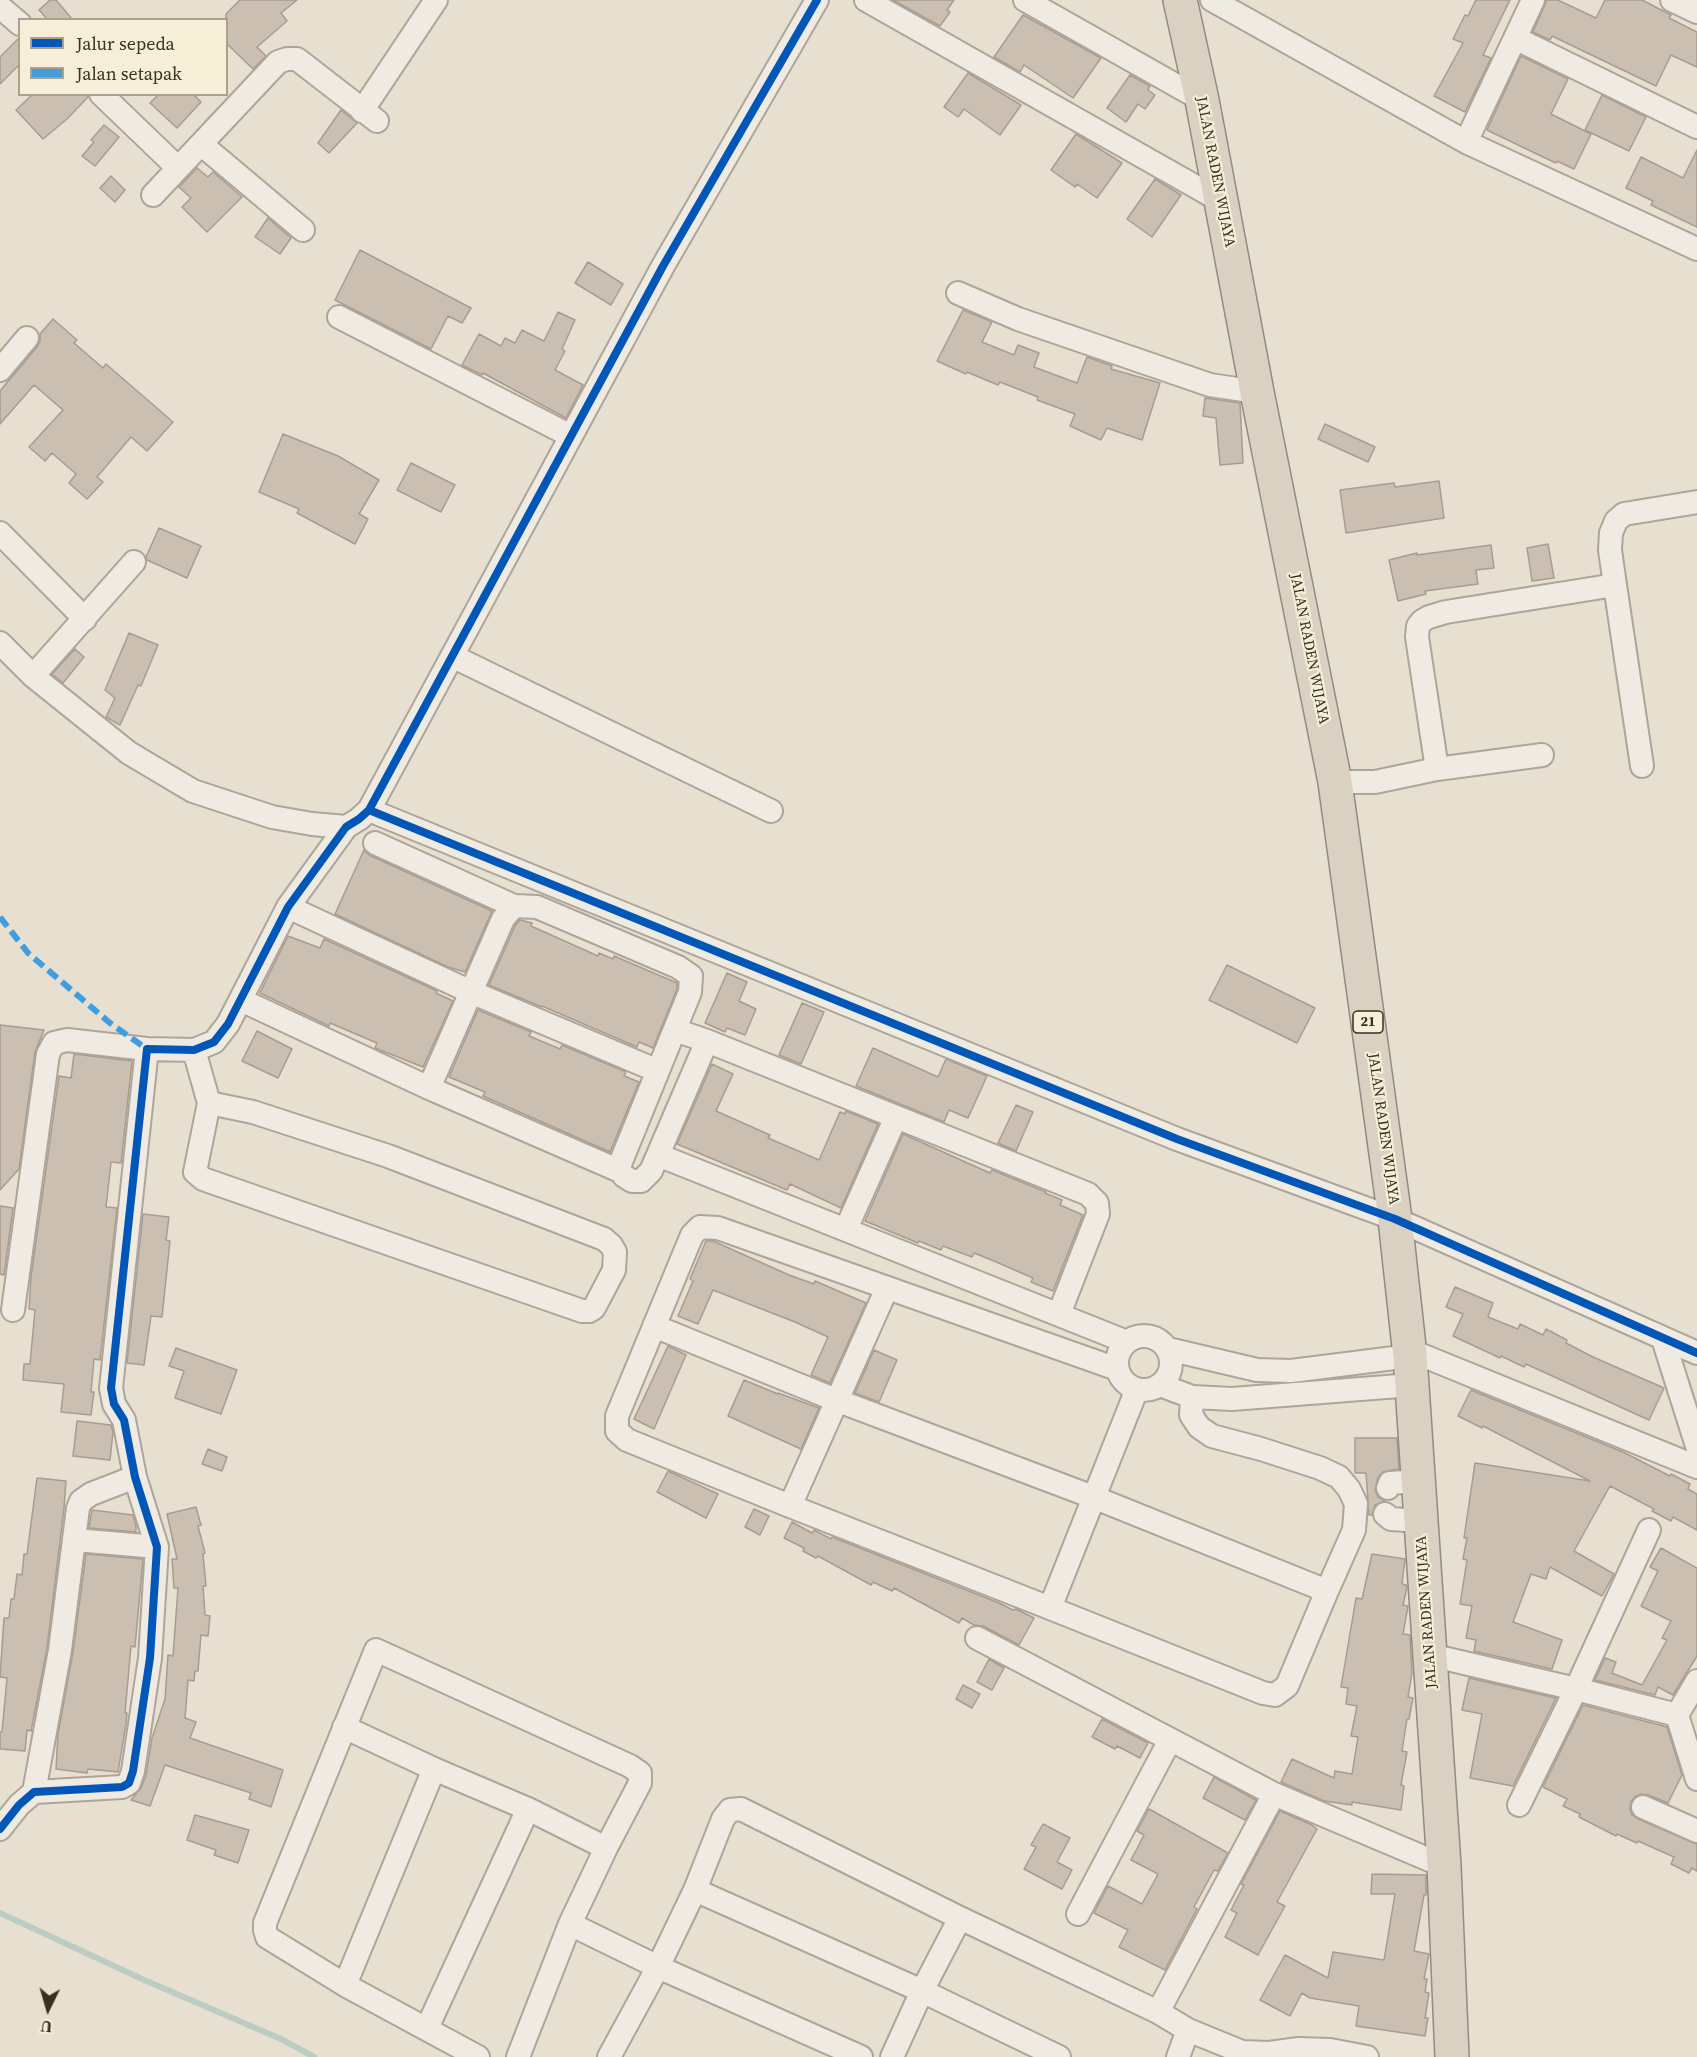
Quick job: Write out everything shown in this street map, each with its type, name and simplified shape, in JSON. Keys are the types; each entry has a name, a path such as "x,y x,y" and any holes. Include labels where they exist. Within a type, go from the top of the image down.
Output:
{"highway":[{"name":"JALAN RADEN WIJAYA","path":"1180,0 1202,100 1257,392 1335,782 1395,1219 1410,1364 1403,1485 1421,1521 1444,1866 1452,2057"}],"street":[{"path":"153,195 270,69 287,59 297,59 370,116 436,0"},
{"path":"13,1310 48,1054 54,1043 68,1040 147,1049 194,1050 214,1042 228,1024 288,907 346,827 369,810 663,266 817,0"},
{"path":"866,0 1221,201"},
{"path":"1025,0 1202,100"},
{"path":"1212,0 1466,142 1697,249"},
{"path":"1466,142 1533,0"},
{"path":"1672,0 1697,12"},
{"path":"0,7 18,22"},
{"path":"1515,38 1697,127"},
{"path":"103,96 178,168"},
{"path":"201,144 303,230"},
{"path":"958,293 1018,319 1210,385 1257,392"},
{"path":"339,317 571,436"},
{"path":"0,370 27,338"},
{"path":"1642,766 1610,550 1611,533 1616,521 1624,514 1697,502"},
{"path":"0,533 85,619"},
{"path":"33,676 134,562"},
{"path":"1437,769 1418,637 1418,626 1422,621 1446,612 1615,585"},
{"path":"0,644 33,676 129,753 193,792 272,817 346,827"},
{"path":"452,656 771,811"},
{"path":"1335,782 1375,782 1437,769 1542,755"},
{"path":"369,810 1177,1139 1395,1219 1697,1353"},
{"path":"375,843 514,906 537,907 678,967 691,976 690,992 620,1164 620,1171"},
{"path":"429,1088 503,919 514,906"},
{"path":"288,907 471,992 658,1071"},
{"path":"240,1000 429,1088 620,1171 632,1181 641,1181 651,1171 707,1041"},
{"path":"675,1030 1088,1194 1097,1203 1098,1214 1059,1314"},
{"path":"0,1829 19,1805 34,1792 122,1787 129,1783 133,1772 150,1658 157,1547 135,1477 124,1420 114,1404 111,1388 147,1049"},
{"path":"194,1050 209,1103 195,1172 203,1179 582,1311 594,1308 614,1270 615,1252 604,1239 388,1156 253,1112 209,1103"},
{"path":"846,1229 896,1117"},
{"path":"658,1155 1126,1342"},
{"path":"1117,1369 718,1228 700,1227 692,1235 617,1416 617,1431 627,1440 790,1506 1263,1693 1275,1695 1287,1686 1354,1530 1356,1504 1349,1489 1339,1477 1320,1468 1212,1436 1199,1427 1191,1415 1192,1397"},
{"path":"790,1506 887,1288"},
{"path":"654,1326 836,1400 1093,1497 1327,1591"},
{"path":"1149,1336 1163,1343 1171,1359 1171,1369 1167,1378 1160,1385 1149,1390 1137,1389 1125,1382 1117,1369 1118,1354 1126,1342 1134,1337 1149,1336"},
{"path":"1663,1339 1697,1446"},
{"path":"1168,1349 1257,1370 1292,1382"},
{"path":"1160,1385 1192,1397 1232,1399 1292,1382 1410,1364 1697,1467"},
{"path":"1050,1608 1137,1389"},
{"path":"34,1792 60,1650 78,1508 81,1501 92,1494 135,1477"},
{"path":"1385,1514 1391,1519 1421,1521"},
{"path":"1519,1805 1576,1689 1649,1530"},
{"path":"75,1540 157,1547"},
{"path":"977,1638 1274,1794 1444,1866"},
{"path":"478,2057 345,1985 267,1937 264,1930 376,1650 630,1766 640,1773 640,1783 570,1924 518,2057"},
{"path":"1430,1655 1677,1715"},
{"path":"1697,1681 1677,1715 1697,1779"},
{"path":"344,1727 528,1809 606,1848"},
{"path":"1078,1914 1170,1740"},
{"path":"345,1985 434,1769"},
{"path":"1158,2012 1274,1794"},
{"path":"1643,1807 1697,1831"},
{"path":"427,2028 528,1809"},
{"path":"609,2057 658,1967 695,1890 723,1819 730,1810 741,1809 1158,2012 1188,2030 1242,2052 1330,2050 1367,2057"},
{"path":"695,1890 922,1991 1059,2057"},
{"path":"892,2057 922,1991 960,1917"},
{"path":"570,1924 658,1967 861,2057"},
{"path":"1178,2057 1188,2030"}],"building":[{"path":"50,0 56,0 71,18 46,18 39,10"},
{"path":"240,0 297,0 281,13 287,21 257,47 266,56 253,69 228,45 226,14"},
{"path":"893,0 954,0 947,10 950,12 940,26"},
{"path":"1476,0 1510,0 1483,55 1491,58 1465,112 1434,96 1463,43 1453,39 1465,15 1468,16"},
{"path":"1547,0 1558,0 1596,18 1605,0 1642,0 1671,15 1669,18 1697,32 1697,67 1671,55 1656,86 1552,36 1550,40 1533,32"},
{"path":"1023,15 1101,58 1073,98 1024,65 1020,72 994,57"},
{"path":"18,39 18,66 0,84 0,57"},
{"path":"1521,56 1568,79 1551,114 1591,134 1574,169 1557,161 1556,163 1487,130"},
{"path":"968,73 1021,105 1000,135 964,109 958,117 944,107"},
{"path":"1130,75 1150,86 1148,90 1155,95 1145,109 1138,104 1126,122 1107,108"},
{"path":"1602,95 1646,117 1629,151 1585,130"},
{"path":"31,96 88,96 67,119 43,139 16,110"},
{"path":"157,96 195,96 201,102 177,128 150,103"},
{"path":"341,110 357,123 329,153 318,143"},
{"path":"104,125 119,137 95,166 82,156 94,142 91,140"},
{"path":"1076,134 1122,163 1097,198 1077,184 1075,187 1051,170"},
{"path":"1697,150 1697,227 1651,205 1653,201 1626,188 1641,157 1683,178"},
{"path":"197,168 208,177 213,172 242,197 207,232 182,207 191,198 179,187"},
{"path":"111,176 125,190 115,202 100,188"},
{"path":"1155,179 1181,195 1152,237 1127,219"},
{"path":"268,218 291,238 280,254 255,237"},
{"path":"360,250 471,308 462,323 448,316 431,349 335,300"},
{"path":"588,262 623,284 611,305 575,283"},
{"path":"963,310 992,322 982,342 1014,355 1018,345 1039,353 1034,367 1077,383 1087,357 1112,366 1111,369 1160,383 1142,440 1107,428 1101,440 1070,426 1075,414 1037,400 1038,397 1000,382 998,385 937,361"},
{"path":"558,312 575,320 562,349 565,351 555,370 583,385 566,418 483,373 482,375 462,365 479,334 501,346 505,338 515,343 522,330 544,341"},
{"path":"53,319 77,340 74,343 103,368 106,364 173,422 147,451 131,437 97,477 103,482 87,499 69,483 76,474 52,453 45,461 29,447 63,410 34,385 0,424 0,391 37,347 40,334"},
{"path":"1205,398 1240,403 1243,463 1220,465 1216,418 1203,416"},
{"path":"1325,424 1375,447 1368,462 1318,439"},
{"path":"283,434 338,456 379,480 359,514 368,519 355,544 297,513 299,509 259,492"},
{"path":"411,463 455,485 441,512 397,490"},
{"path":"1439,481 1444,518 1346,533 1340,490 1394,483 1395,487"},
{"path":"159,528 201,546 187,578 147,560 146,557"},
{"path":"1548,544 1554,578 1532,581 1527,548"},
{"path":"1491,545 1494,568 1476,570 1478,584 1425,591 1426,594 1398,601 1389,560 1417,553 1417,555"},
{"path":"129,633 158,645 141,686 138,685 120,725 106,717 115,698 105,690"},
{"path":"75,649 84,657 63,683 52,674"},
{"path":"364,850 369,855 492,911 465,972 448,967 335,914"},
{"path":"520,920 532,923 531,926 598,956 599,953 613,959 614,956 677,983 677,989 653,1048 639,1042 637,1047 489,985 515,926"},
{"path":"288,936 320,948 324,939 437,991 436,993 453,1001 423,1067 375,1048 377,1043 330,1023 329,1026 260,993"},
{"path":"1227,965 1315,1008 1297,1043 1209,1000"},
{"path":"727,973 747,982 739,1001 756,1009 745,1035 727,1028 725,1032 705,1023"},
{"path":"802,1003 824,1012 801,1064 779,1055"},
{"path":"478,1010 531,1032 529,1036 560,1049 562,1045 626,1072 624,1076 639,1082 610,1152 483,1096 485,1092 449,1077"},
{"path":"0,1025 44,1030 35,1052 19,1169 0,1190"},
{"path":"257,1031 292,1049 278,1078 242,1061"},
{"path":"873,1048 938,1077 946,1059 987,1076 968,1118 949,1110 944,1122 856,1086"},
{"path":"74,1054 132,1061 121,1163 111,1162 106,1207 117,1208 100,1360 94,1359 91,1415 61,1412 64,1384 23,1380 24,1364 30,1364 35,1310 29,1309 31,1277 59,1076 71,1078"},
{"path":"712,1064 733,1074 716,1111 770,1135 768,1138 819,1160 840,1112 845,1114 846,1111 878,1124 841,1208 790,1184 787,1190 677,1144"},
{"path":"1016,1105 1033,1112 1016,1151 998,1143"},
{"path":"903,1134 990,1173 992,1170 1046,1192 1062,1200 1060,1205 1083,1215 1053,1291 1031,1282 1033,1278 974,1253 972,1257 943,1246 941,1250 865,1221"},
{"path":"0,1206 13,1208 4,1275 0,1274"},
{"path":"143,1214 169,1217 166,1240 170,1241 162,1317 151,1316 144,1365 127,1363"},
{"path":"706,1241 713,1241 789,1275 814,1284 815,1281 866,1303 830,1383 811,1375 828,1337 795,1322 713,1290 698,1324 678,1316 693,1281 690,1279"},
{"path":"1455,1287 1493,1303 1488,1317 1518,1329 1520,1324 1543,1335 1546,1329 1593,1357 1664,1388 1649,1420 1526,1364 1524,1367 1501,1356 1500,1358 1453,1336 1463,1314 1446,1307"},
{"path":"668,1346 686,1355 654,1429 634,1419"},
{"path":"176,1348 237,1370 221,1414 175,1398 184,1371 169,1366"},
{"path":"874,1350 897,1360 879,1402 855,1393"},
{"path":"744,1380 819,1408 801,1449 728,1416"},
{"path":"1471,1390 1623,1452 1670,1476 1671,1474 1690,1484 1688,1489 1697,1494 1697,1530 1673,1517 1671,1521 1652,1511 1654,1509 1610,1486 1574,1551 1614,1574 1602,1596 1550,1567 1546,1579 1531,1574 1513,1622 1562,1640 1552,1669 1474,1651 1476,1640 1466,1638 1472,1606 1460,1604 1467,1560 1463,1559 1467,1538 1464,1538 1475,1463 1590,1481 1483,1426 1482,1428 1458,1416"},
{"path":"77,1421 111,1425 113,1432 110,1460 73,1456"},
{"path":"1355,1438 1397,1438 1399,1469 1383,1472 1378,1477 1375,1490 1378,1497 1385,1501 1375,1505 1372,1515 1369,1515 1366,1473 1355,1473"},
{"path":"208,1449 227,1457 222,1471 202,1464"},
{"path":"668,1471 718,1494 706,1518 657,1492"},
{"path":"37,1478 66,1481 47,1648 31,1731 27,1730 25,1751 0,1749 7,1678 0,1677 4,1618 9,1618 17,1574 22,1575 24,1554 27,1554"},
{"path":"196,1507 205,1553 203,1554 206,1586 203,1586 205,1615 210,1616 208,1636 201,1635 198,1671 195,1671 194,1681 188,1680 185,1718 196,1722 190,1738 283,1770 271,1807 249,1799 251,1793 165,1765 150,1806 131,1800 141,1788 146,1775 152,1738 165,1699 168,1655 173,1656 178,1588 174,1588 172,1559 177,1559 167,1514"},
{"path":"754,1509 769,1516 760,1535 745,1527"},
{"path":"92,1510 133,1515 136,1532 89,1528"},
{"path":"792,1522 812,1533 814,1530 831,1539 832,1537 1034,1618 1019,1645 962,1618 959,1623 894,1588 892,1591 873,1582 871,1585 818,1556 816,1558 803,1551 804,1548 784,1538"},
{"path":"1661,1548 1697,1568 1697,1656 1673,1695 1658,1687 1655,1695 1595,1680 1605,1658 1616,1662 1612,1673 1642,1685 1667,1640 1662,1638 1671,1621 1641,1606 1658,1571 1650,1567"},
{"path":"86,1554 143,1559 135,1647 131,1646 126,1724 118,1772 88,1769 87,1773 56,1769 58,1734 73,1652"},
{"path":"1372,1554 1405,1559 1402,1584 1407,1587 1403,1605 1408,1606 1403,1634 1410,1635 1412,1673 1408,1697 1413,1698 1402,1751 1407,1752 1401,1785 1404,1786 1401,1810 1352,1802 1352,1805 1324,1801 1281,1782 1292,1759 1334,1778 1335,1771 1352,1774 1358,1737 1351,1736 1357,1706 1346,1704 1348,1688 1341,1687 1356,1598 1362,1599"},
{"path":"989,1659 1004,1668 992,1690 977,1682"},
{"path":"1469,1678 1556,1698 1513,1786 1470,1778 1482,1714 1462,1710"},
{"path":"963,1685 980,1694 972,1708 956,1699"},
{"path":"1583,1705 1667,1727 1682,1775 1668,1803 1641,1794 1631,1801 1630,1809 1632,1815 1638,1819 1697,1844 1697,1871 1692,1868 1689,1873 1671,1864 1674,1857 1638,1841 1637,1843 1617,1834 1616,1836 1579,1817 1580,1814 1563,1806 1567,1799 1543,1787"},
{"path":"1102,1719 1148,1743 1140,1758 1092,1737"},
{"path":"1214,1777 1256,1800 1245,1820 1203,1798"},
{"path":"1149,1809 1228,1853 1218,1871 1214,1870 1194,1907 1197,1909 1165,1970 1119,1947 1128,1930 1094,1913 1108,1886 1142,1904 1158,1874 1131,1860 1144,1835 1137,1831"},
{"path":"1280,1811 1317,1829 1277,1902 1285,1906 1258,1955 1225,1937 1237,1913 1231,1910 1244,1885 1241,1884"},
{"path":"195,1815 249,1830 238,1863 214,1855 216,1850 187,1840"},
{"path":"1043,1824 1070,1838 1057,1862 1072,1870 1062,1889 1024,1869 1036,1847 1031,1845"},
{"path":"1372,1874 1426,1875 1426,1895 1424,1895 1414,1951 1429,1954 1424,1979 1427,1979 1425,1992 1429,1993 1425,2036 1356,2026 1359,2006 1310,1998 1302,1993 1290,2016 1260,2000 1285,1955 1328,1978 1333,1952 1384,1960 1395,1894 1371,1894"}],"waterway":[{"path":"0,1913 142,1979 281,2039 314,2057"}],"marked path":[{"path":"0,917 28,953 110,1023 147,1049"}],"cycle path":[{"path":"0,1829 19,1805 34,1792 122,1787 129,1783 133,1771 150,1658 157,1547 135,1477 124,1420 114,1404 111,1388 147,1049 194,1050 214,1042 228,1024 288,907 346,827 369,810 663,266 817,0"},
{"path":"369,810 1177,1139 1395,1219 1697,1353"}]}
